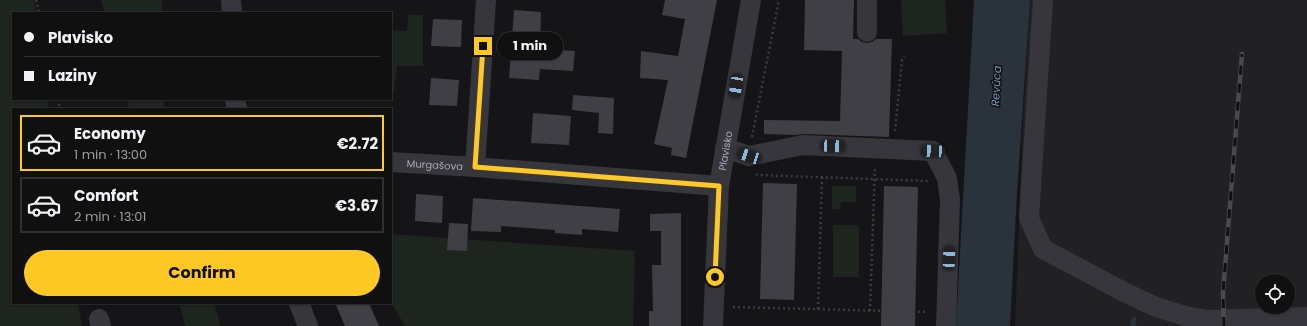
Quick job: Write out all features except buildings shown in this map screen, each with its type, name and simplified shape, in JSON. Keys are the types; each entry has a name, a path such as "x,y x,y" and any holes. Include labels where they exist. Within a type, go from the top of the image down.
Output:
{"street":[{"path":"231,0 232,12"},
{"path":"475,167 486,0"},
{"name":"Plavisko","path":"713,326 719,186 751,0"},
{"path":"867,0 867,32"},
{"path":"1043,0 1029,218 1043,249 1126,293 1156,307 1208,323 1307,316"},
{"path":"725,148 749,156 803,145 933,151 947,178 950,200 946,319"},
{"name":"Murgašova","path":"392,162 719,186"},
{"path":"299,304 308,326"}],"path":[{"path":"36,0 39,12"},
{"path":"870,311 875,178 874,168 886,148 904,56"},
{"path":"754,171 758,175 875,178 939,181 948,183"},
{"path":"818,310 822,177"},
{"path":"732,307 870,311 946,319"}],"shaded area":[{"path":"0,0 34,0 36,12 12,12 12,100 47,100 48,108 12,108 12,304 78,304 82,326 0,326"},
{"path":"101,0 162,0 162,12 105,12"},
{"path":"901,0 945,0 947,33 903,36"},
{"path":"1030,0 1307,0 1307,326 1015,326 1023,121"},
{"path":"408,15 423,15 423,66 397,66 394,93 392,93 392,30 407,31"},
{"path":"127,100 164,100 164,108 129,108"},
{"path":"832,186 856,186 856,202 841,202 840,209 832,209"},
{"path":"833,225 859,225 859,277 833,277"},
{"path":"392,234 635,251 633,326 405,326 392,304"},
{"path":"179,304 214,304 221,326 185,326"}],"water":[{"path":"974,0 1030,0 1010,326 956,326"}],"waterway":[{"name":"Revúca","path":"1133,326 1134,320"}],"railway":[{"path":"1224,326 1223,293 1242,54"}],"route":[{"path":"483,46 475,167 719,186 715,277"}]}
